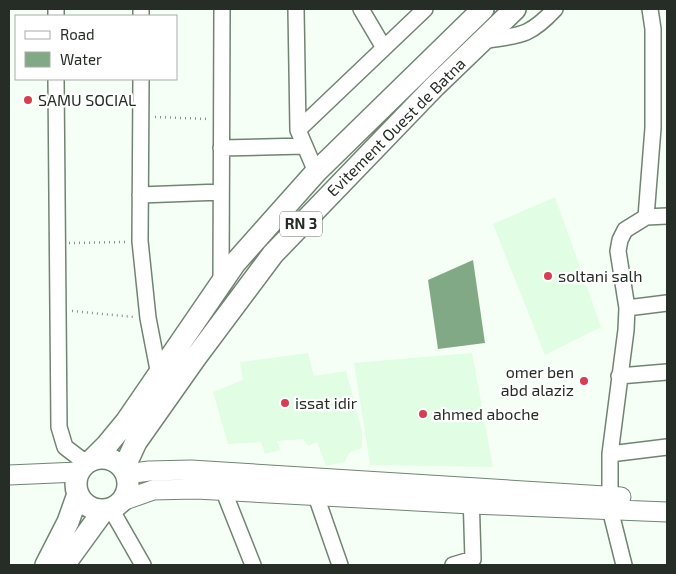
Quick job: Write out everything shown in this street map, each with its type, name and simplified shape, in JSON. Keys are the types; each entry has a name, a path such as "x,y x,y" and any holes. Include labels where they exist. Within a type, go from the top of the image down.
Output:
{"highway":[{"name":"Evitement Ouest de Batna","path":"46,565 68,522 82,475 126,422 235,263 316,172 483,9"},
{"name":"Evitement Ouest de Batna","path":"125,471 136,442 196,357 273,254 421,100 515,9"},
{"path":"64,565 128,488 125,471 107,457 82,475 88,506 112,507"}],"main road":[{"path":"125,471 191,470 471,496 609,503 667,501"},
{"path":"9,477 82,475"},
{"path":"112,507 153,490 196,488 224,492 316,496 471,496"},
{"path":"609,503 667,512"}],"street":[{"path":"221,285 222,9"},
{"path":"296,9 298,130 316,172"},
{"path":"361,9 384,48"},
{"path":"298,130 425,9"},
{"path":"482,41 528,33 542,23 555,9"},
{"path":"646,217 660,127 650,9"},
{"path":"56,80 56,244 60,437 71,453 82,475"},
{"path":"141,80 140,241 148,318 159,375"},
{"path":"220,148 304,146"},
{"path":"140,195 221,192"},
{"path":"624,565 609,503 610,454 627,308 618,251 620,240 626,230 646,217 667,216"},
{"path":"627,308 667,303"},
{"path":"619,376 667,372"},
{"path":"610,454 667,447"},
{"path":"224,492 253,565"},
{"path":"316,496 340,565"},
{"path":"452,565 473,562 471,496"},
{"path":"112,507 143,565"}],"path":[{"path":"141,117 221,120"},
{"path":"56,244 140,241"},
{"path":"57,310 148,318"}],"shaded area":[{"name":"soltani salh","path":"555,197 601,327 545,355 493,224"},
{"name":"issat idir","path":"308,353 314,376 346,371 362,431 362,448 350,452 344,462 326,466 317,442 308,446 303,439 277,441 280,450 265,454 261,442 228,444 213,392 243,380 240,362"},
{"name":"ahmed aboche","path":"472,353 493,467 370,465 354,363"}],"water":[{"path":"473,260 485,343 438,349 428,280"}],"place":[{"name":"SAMU SOCIAL","path":"28,100"},
{"name":"soltani salh","path":"548,276"},
{"name":"omer ben abd alaziz","path":"584,381"},
{"name":"issat idir","path":"285,403"},
{"name":"ahmed aboche","path":"423,414"}]}
